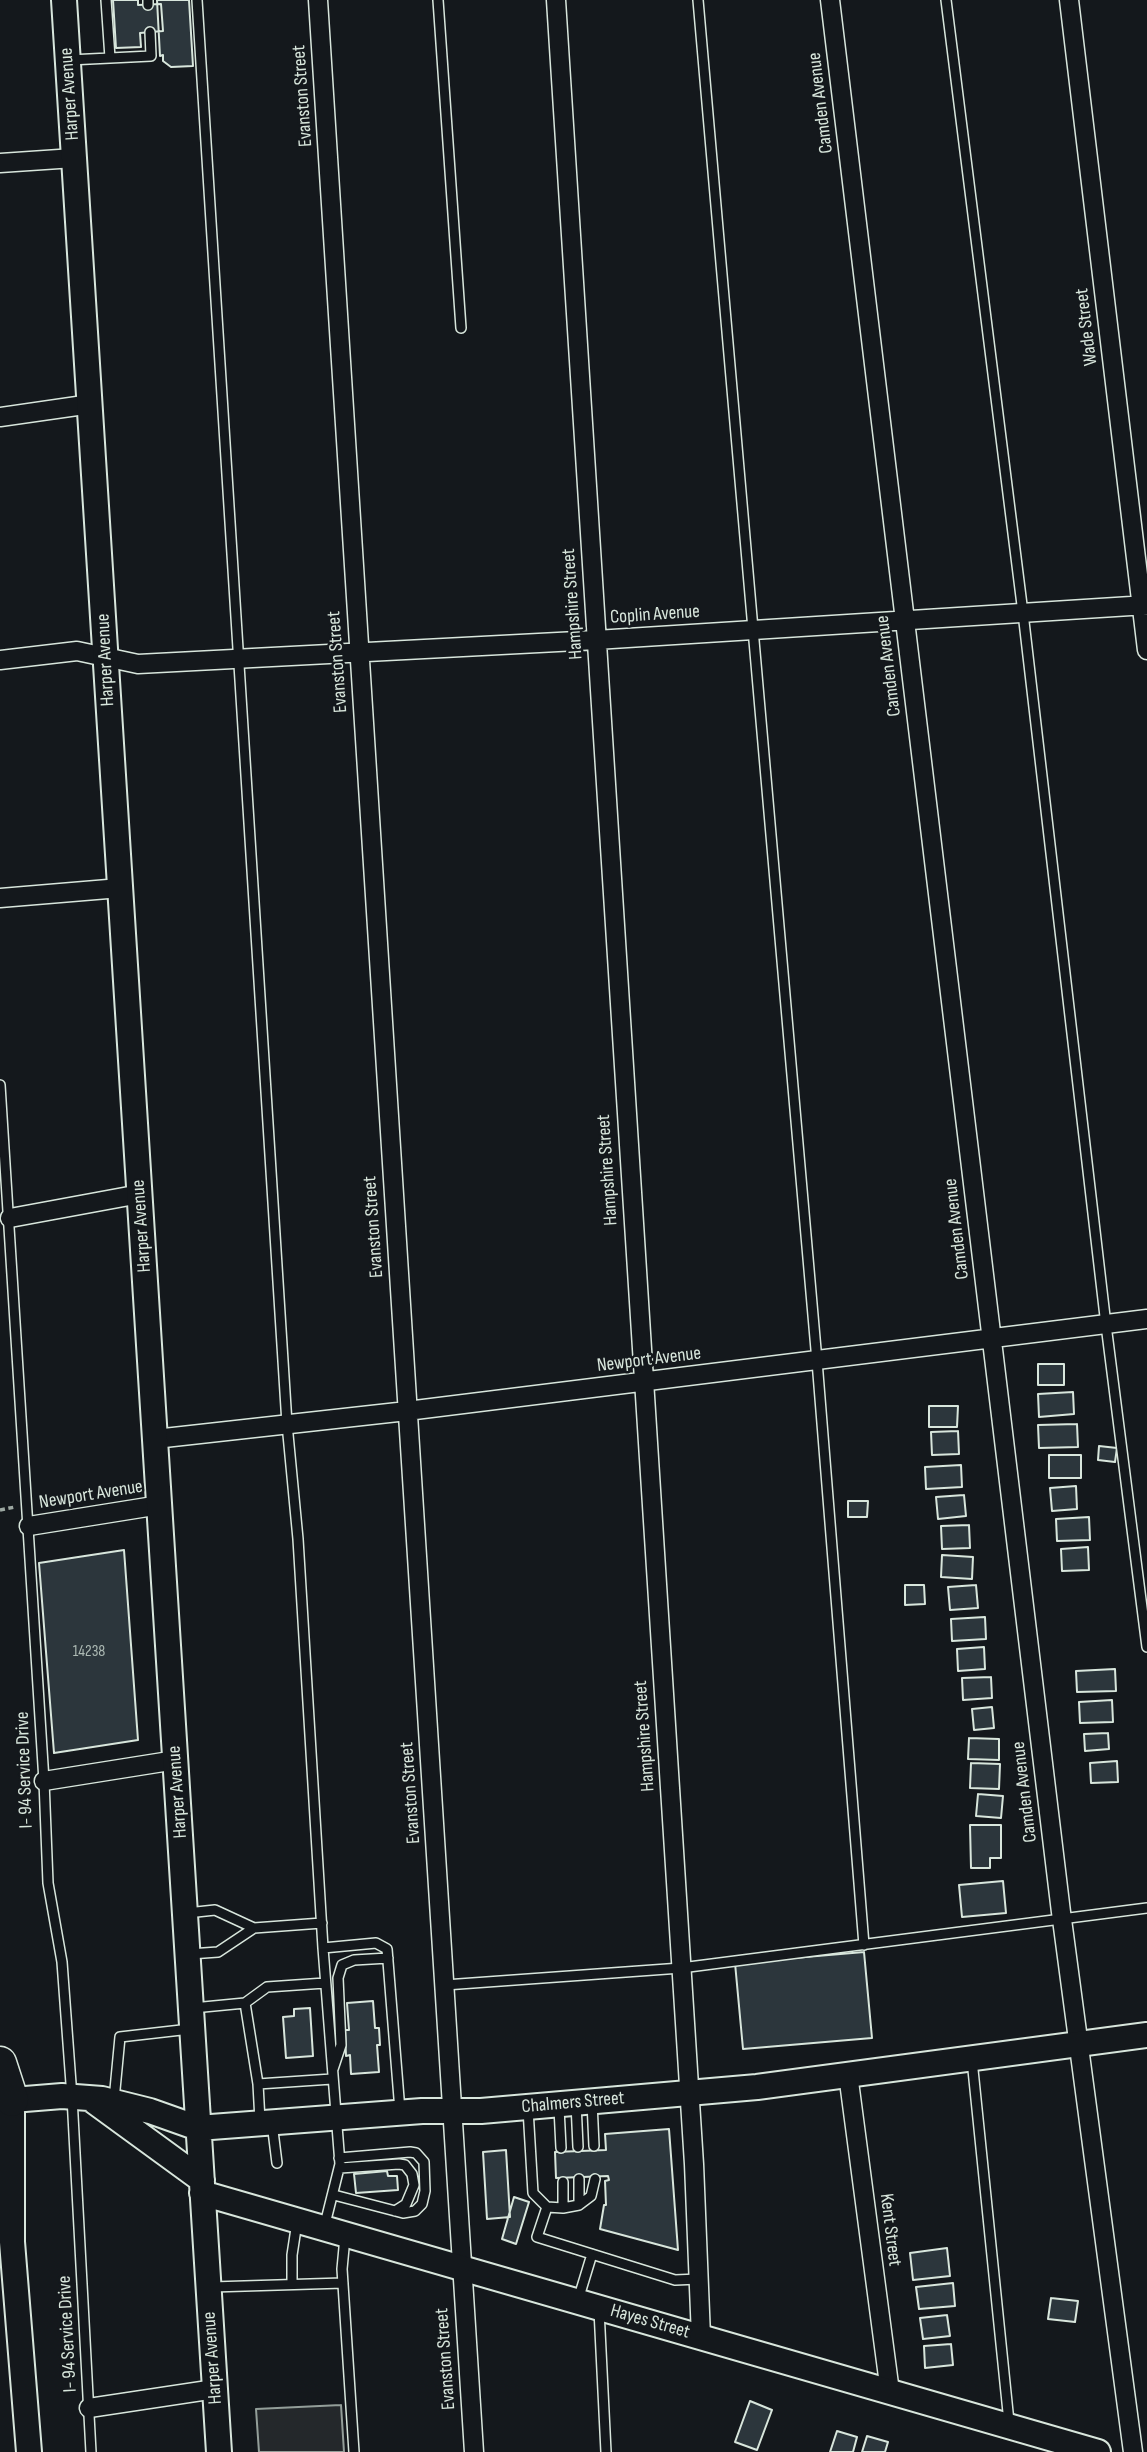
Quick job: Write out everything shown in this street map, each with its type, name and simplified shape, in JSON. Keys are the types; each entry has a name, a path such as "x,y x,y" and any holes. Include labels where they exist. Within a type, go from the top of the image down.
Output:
{"highway":[{"path":"0,2063 6,2101"}],"main road":[{"name":"Harper Avenue","path":"64,0 219,2452"},
{"name":"Chalmers Street","path":"6,2101 80,2097 150,2111 198,2128 400,2113 528,2107 689,2092 1147,2035"},
{"path":"80,2097 110,2112 202,2186"},
{"path":"6,2101 12,2242 29,2452"},
{"name":"Hayes Street","path":"202,2186 297,2220 1098,2452"}],"street":[{"name":"Evanston Street","path":"318,0 474,2452"},
{"name":"Hampshire Street","path":"556,0 689,2092 701,2337"},
{"name":"Camden Avenue","path":"830,0 1062,1920 1133,2452"},
{"name":"Wade Street","path":"1069,0 1144,606 1147,650"},
{"path":"0,163 74,158"},
{"path":"0,417 91,404"},
{"name":"Coplin Avenue","path":"0,660 77,651 138,664 596,640 1144,606"},
{"path":"0,898 120,888"},
{"path":"10,1218 140,1194"},
{"name":"Newport Avenue","path":"155,1439 407,1411 1147,1319"},
{"name":"Newport Avenue","path":"29,1526 160,1505"},
{"path":"44,1781 176,1760"},
{"name":"Kent Street","path":"848,2074 890,2392"},
{"path":"89,2408 215,2389"}],"lane":[{"path":"110,58 111,21 106,0 113,1"},
{"path":"197,0 287,1424 298,1539 325,1983 340,2163 334,2195 335,2231 343,2283 354,2452"},
{"path":"439,0 461,328"},
{"path":"698,0 817,1360 863,1945"},
{"path":"946,0 1023,613 1106,1325 1147,1647"},
{"path":"67,61 151,56 150,32"},
{"name":"I- 94 Service Drive","path":"0,1084 29,1526 48,1883 62,1962 80,2097 91,2452"},
{"path":"445,1985 681,1968 1147,1908"},
{"path":"185,1913 215,1910 254,1928 322,1923"},
{"path":"188,1954 218,1952 254,1928"},
{"path":"323,1948 376,1943 387,1949 400,2113"},
{"path":"332,2075 341,2045 338,1979 342,1965 354,1960 388,1958"},
{"path":"113,2102 120,2037 245,2003 267,1987 325,1983"},
{"path":"245,2003 258,2084 277,2163"},
{"path":"971,2058 1010,2426"},
{"path":"258,2084 332,2075"},
{"path":"576,2103 594,2146"},
{"path":"576,2103 578,2147"},
{"path":"561,2148 576,2103"},
{"path":"528,2107 533,2193 547,2207 579,2205 591,2196 594,2179"},
{"path":"334,2195 403,2213 415,2211 422,2204 425,2191 425,2162 410,2152 340,2163"},
{"path":"340,2163 405,2165 412,2174 414,2185 406,2204 395,2211"},
{"path":"579,2179 579,2205"},
{"path":"563,2182 563,2208"},
{"path":"547,2207 537,2238 675,2280 699,2279"},
{"path":"292,2284 292,2255 297,2220"},
{"path":"592,2254 588,2304 607,2452"},
{"path":"209,2287 343,2283"}],"shaded area":[{"path":"341,2405 344,2452 259,2452 256,2409"}],"building":[{"path":"113,0 138,0 138,5 161,4 163,31 140,33 141,47 116,48"},
{"path":"157,0 189,0 193,66 171,67 163,61 163,55 160,56"},
{"path":"1038,1364 1064,1364 1064,1385 1038,1385"},
{"path":"1073,1392 1074,1414 1039,1417 1038,1394"},
{"path":"929,1406 958,1406 957,1427 929,1427"},
{"path":"1077,1424 1078,1447 1039,1448 1038,1425"},
{"path":"958,1431 959,1454 932,1455 931,1432"},
{"path":"1099,1446 1117,1448 1115,1462 1098,1460"},
{"path":"1049,1455 1081,1455 1081,1478 1049,1478"},
{"path":"961,1465 962,1487 926,1489 925,1467"},
{"path":"1076,1486 1077,1509 1052,1511 1050,1488"},
{"path":"964,1495 966,1516 938,1519 936,1497"},
{"path":"848,1501 868,1501 867,1517 848,1517"},
{"path":"1089,1517 1090,1540 1057,1541 1056,1519"},
{"path":"969,1525 970,1548 942,1549 941,1526"},
{"path":"1088,1547 1089,1570 1062,1571 1061,1549"},
{"path":"124,1550 138,1740 54,1753 39,1563"},
{"path":"942,1555 973,1557 972,1579 941,1577"},
{"path":"905,1585 924,1585 925,1604 905,1605"},
{"path":"976,1585 978,1608 950,1610 948,1587"},
{"path":"985,1617 986,1639 952,1641 951,1619"},
{"path":"984,1647 985,1669 958,1671 957,1649"},
{"path":"1115,1669 1116,1691 1077,1692 1076,1671"},
{"path":"991,1677 992,1698 963,1700 962,1678"},
{"path":"1112,1700 1113,1722 1080,1723 1079,1702"},
{"path":"992,1707 994,1728 974,1730 972,1709"},
{"path":"1108,1733 1109,1749 1085,1751 1084,1734"},
{"path":"969,1738 999,1739 999,1760 968,1759"},
{"path":"1117,1761 1118,1782 1091,1783 1090,1763"},
{"path":"971,1763 1000,1764 999,1789 970,1788"},
{"path":"978,1794 1003,1796 1001,1818 976,1816"},
{"path":"970,1825 1001,1825 1001,1858 990,1858 990,1868 971,1868"},
{"path":"1003,1881 1006,1913 962,1917 959,1885"},
{"path":"864,1952 872,2038 743,2049 735,1963"},
{"path":"373,2001 375,2028 379,2028 379,2072 351,2074 350,2055 346,2056 345,2030 349,2030 347,2003"},
{"path":"310,2008 313,2056 286,2058 283,2017 294,2016 294,2009"},
{"path":"669,2129 678,2250 600,2229 606,2205 605,2181 609,2180 608,2176 556,2178 555,2152 606,2150 605,2134"},
{"path":"506,2150 510,2217 487,2219 483,2152"},
{"path":"387,2171 388,2176 397,2176 398,2190 356,2193 354,2174"},
{"path":"514,2197 529,2202 516,2244 502,2239"},
{"path":"947,2248 950,2276 913,2280 910,2253"},
{"path":"953,2283 955,2306 919,2309 916,2287"},
{"path":"1051,2298 1078,2301 1075,2322 1048,2319"},
{"path":"947,2315 950,2336 923,2339 920,2318"},
{"path":"951,2344 953,2365 925,2368 924,2346"},
{"path":"750,2401 772,2410 757,2450 735,2442"},
{"path":"837,2431 857,2437 853,2452 830,2452"},
{"path":"867,2436 888,2442 885,2452 862,2452"}]}
